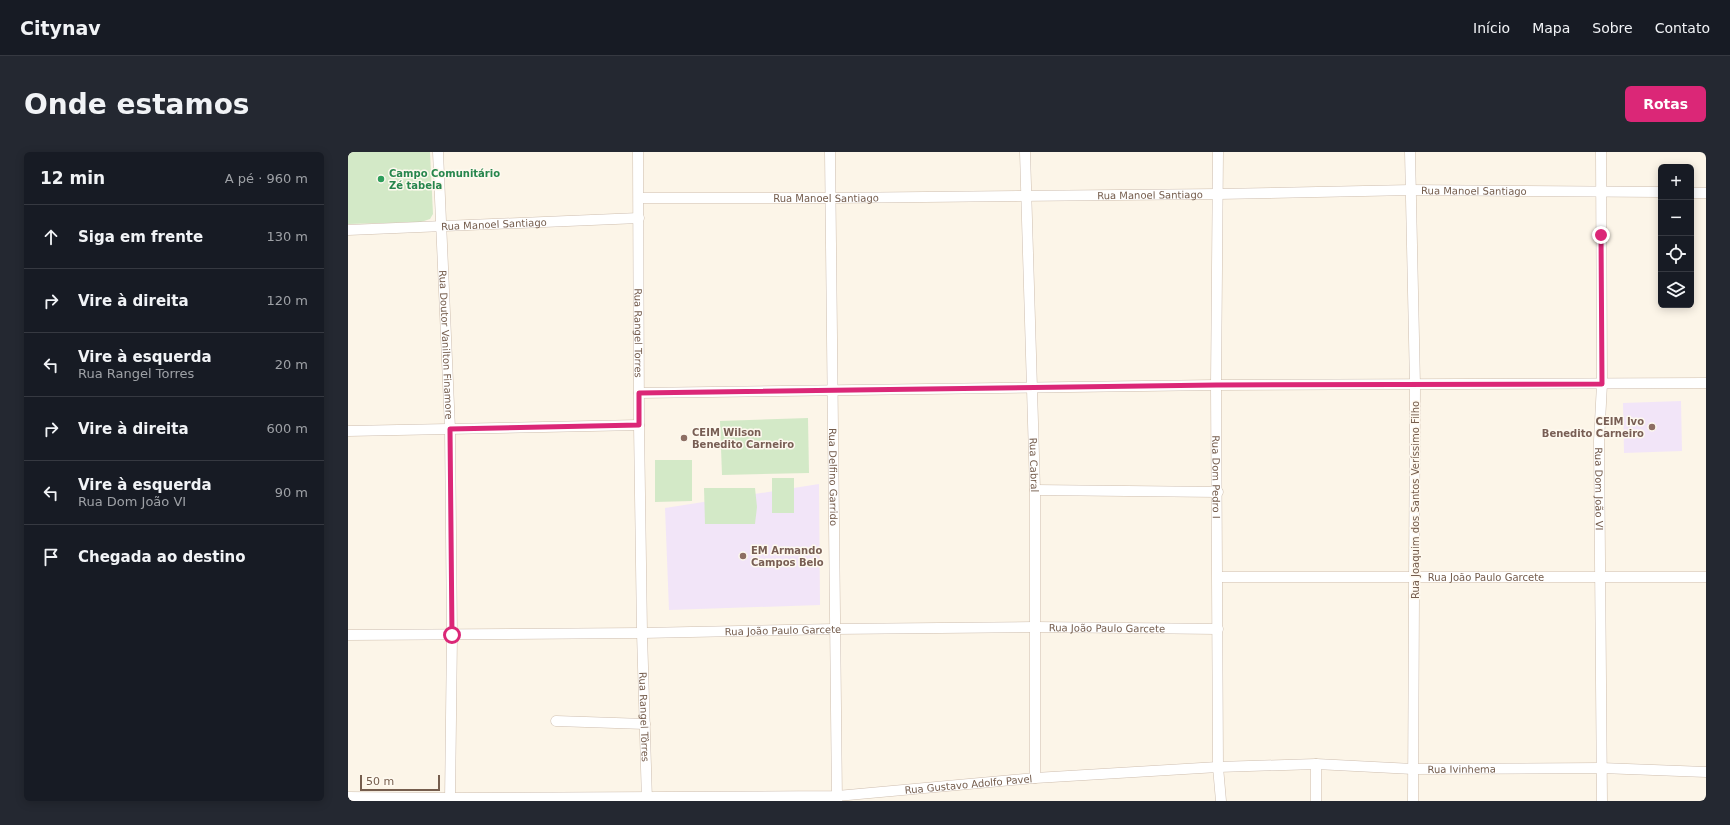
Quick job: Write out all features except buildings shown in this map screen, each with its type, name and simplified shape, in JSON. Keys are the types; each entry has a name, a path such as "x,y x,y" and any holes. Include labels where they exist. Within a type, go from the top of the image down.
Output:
{"street":[{"name":"Rua Doutor Vanilton Finamore","path":"438,152 450,429 452,635 450,800"},
{"name":"Rua Rangel Torres","path":"638,152 639,425 642,633"},
{"name":"Rua Delfino Garrido","path":"830,152 837,799"},
{"name":"Rua Cabral","path":"1025,152 1035,490 1035,778"},
{"name":"Rua Dom Pedro I","path":"1218,152 1216,385 1218,492 1218,767 1221,801"},
{"name":"Rua Joaquim dos Santos Veríssimo Filho","path":"1410,152 1415,385 1415,576 1412,801"},
{"name":"Rua Dom João VI","path":"1601,152 1602,384 1600,441 1600,576 1602,801"},
{"name":"Rua Manoel Santiago","path":"639,198 1026,196 1411,190 1658,192"},
{"path":"1694,193 1706,193"},
{"name":"Rua Manoel Santiago","path":"348,230 639,218"},
{"path":"639,393 1216,385 1706,383"},
{"path":"348,431 639,425"},
{"path":"1035,490 1218,492"},
{"name":"Rua João Paulo Garcete","path":"1218,577 1706,577"},
{"name":"Rua João Paulo Garcete","path":"348,635 642,633 1036,627 1218,629"},
{"name":"Rua Rangel Tôrres","path":"642,633 647,799"},
{"path":"556,721 645,724"},
{"path":"1316,764 1316,801"},
{"name":"Rua Ivinhema","path":"1218,767 1316,764 1413,769 1601,768 1706,772"},
{"name":"Rua Gustavo Adolfo Pavel","path":"647,799 837,799 1035,778 1218,767"},
{"path":"348,797 450,800 647,799"}],"shaded area":[{"name":"CEIM Ivo Benedito Carneiro","path":"1681,401 1682,451 1624,453 1623,403"},
{"name":"EM Armando Campos Belo","path":"819,484 820,605 669,610 665,508"}],"green space":[{"name":"Campo Comunitário Zé tabela","path":"348,152 430,152 433,214 430,219 421,222 348,224"},
{"path":"808,418 809,473 722,475 720,421"},
{"path":"655,460 692,460 692,501 655,502"},
{"path":"772,478 794,478 794,513 772,513"},
{"path":"704,488 755,488 757,507 755,524 705,524"}],"place":[{"name":"Campo Comunitário Zé tabela","path":"381,179"},
{"name":"CEIM Ivo Benedito Carneiro","path":"1652,427"},
{"name":"CEIM Wilson Benedito Carneiro","path":"684,438"},
{"name":"EM Armando Campos Belo","path":"743,556"}],"route":[{"path":"452,635 450,429 639,425 639,393 1216,385 1602,384 1601,235"}]}
